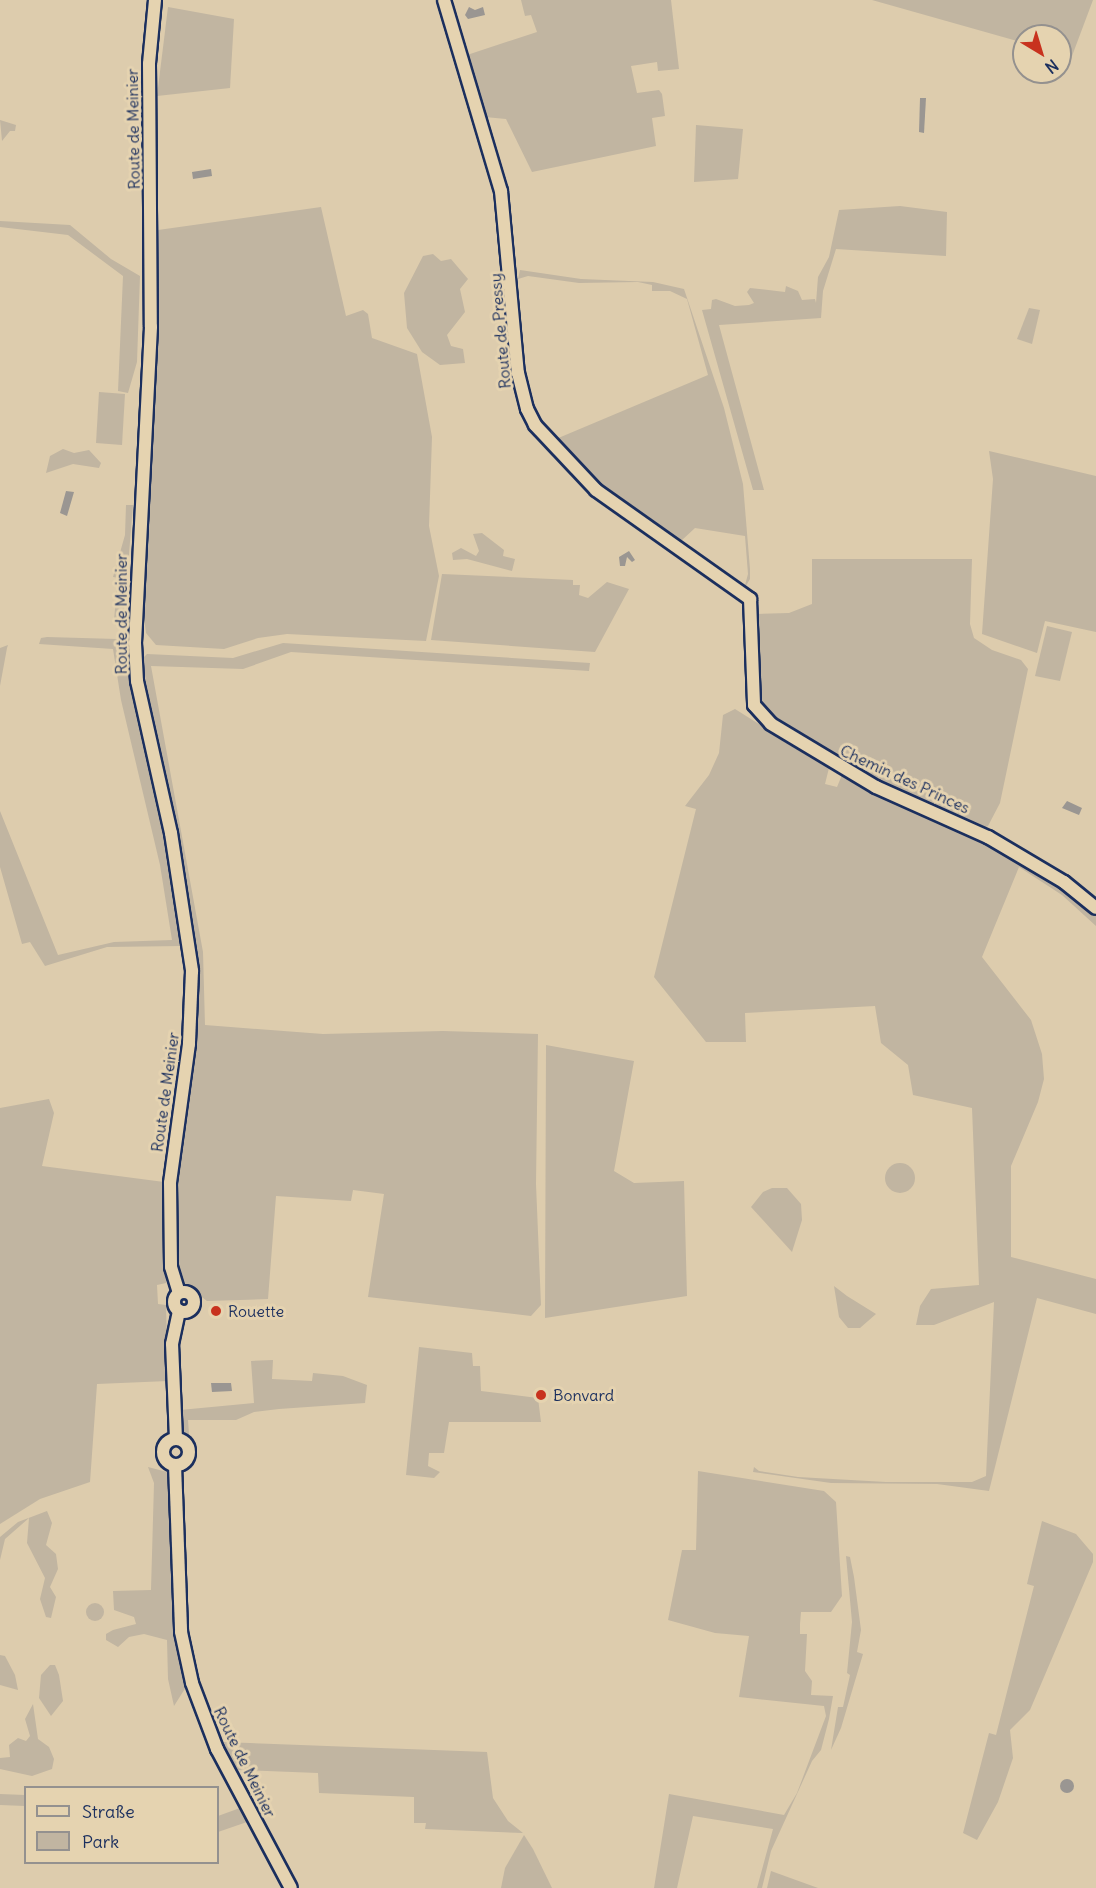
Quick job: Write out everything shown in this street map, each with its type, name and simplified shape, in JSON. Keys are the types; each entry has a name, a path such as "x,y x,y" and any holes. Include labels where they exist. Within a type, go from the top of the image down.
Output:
{"street":[{"name":"Route de Meinier","path":"155,0 149,64 151,327 135,643 137,681 171,833 192,971 189,1044 170,1194 171,1267 179,1293 174,1305 180,1311 172,1344 176,1439 184,1442 189,1450 184,1462 175,1465 181,1632 192,1683 217,1749 291,1888"},
{"name":"Route de Pressy","path":"444,0 501,191 518,373 530,416 596,490 750,599 754,705"},
{"name":"Chemin des Princes","path":"754,705 771,724 839,768 988,837 1064,882 1096,908"}],"green space":[{"path":"521,0 671,0 679,69 658,71 657,62 631,66 637,93 659,90 662,94 665,116 652,118 656,146 532,172 506,119 485,117 467,55 537,32 531,15 525,16"},
{"path":"872,0 1093,0 1072,56 1072,24 1012,24 1012,40"},
{"path":"168,7 234,19 230,88 157,96"},
{"path":"0,120 16,125 15,131 10,131 2,141"},
{"path":"696,125 743,129 738,179 694,182"},
{"path":"900,206 947,212 946,256 836,249 823,291 821,318 719,325 764,490 753,490 702,310 711,309 712,300 716,299 735,306 754,303 747,292 750,288 785,292 786,286 798,291 802,300 815,299 816,303 818,277 829,257 839,210"},
{"path":"321,207 346,316 363,310 368,314 372,338 417,354 432,437 429,526 439,576 426,641 287,634 258,638 224,649 156,645 146,633 142,603 157,346 158,230"},
{"path":"0,221 70,225 111,259 140,276 137,362 128,393 118,391 123,276 68,235 0,227"},
{"path":"433,254 441,261 451,259 468,279 460,289 465,312 447,335 451,346 463,349 465,363 440,365 422,352 407,328 404,293 423,256"},
{"path":"520,270 581,279 653,282 684,289 724,408 743,484 750,569 750,579 744,589 748,574 745,536 695,528 681,541 588,475 556,439 708,375 687,299 670,291 652,291 652,285 638,282 579,283 528,276 518,279"},
{"path":"1029,308 1040,310 1032,344 1017,339"},
{"path":"99,392 125,394 122,445 96,443"},
{"path":"63,449 74,453 89,450 101,463 99,468 73,464 46,473 50,456"},
{"path":"989,451 1096,476 1096,632 1045,621 1037,653 982,634 993,479"},
{"path":"126,505 133,505 127,579 113,577 125,535"},
{"path":"482,533 504,550 503,556 515,559 512,571 467,559 453,560 452,553 461,548 476,556 479,551 473,534"},
{"path":"812,559 972,559 970,624 974,638 992,650 1021,660 1028,669 1000,803 988,826 983,828 895,791 781,726 766,710 759,694 757,614 789,613 812,604"},
{"path":"442,574 573,580 573,585 580,585 579,595 588,598 607,582 629,589 595,652 431,640"},
{"path":"117,585 126,587 123,622 114,621"},
{"path":"1047,626 1072,632 1060,681 1035,676"},
{"path":"41,638 117,639 126,645 131,684 171,862 182,946 107,947 45,966 30,942 22,944 0,867 0,811 58,955 114,942 172,940 160,865 121,700 113,649 39,644"},
{"path":"283,643 590,663 589,671 291,652 243,669 151,666 203,952 205,1025 323,1034 443,1031 538,1034 536,1184 541,1305 531,1316 368,1297 384,1194 353,1190 351,1201 276,1196 268,1299 207,1301 180,1280 175,1267 175,1165 196,1029 198,974 142,659 147,654 233,658"},
{"path":"8,645 7,648 0,686 0,648"},
{"path":"735,709 829,768 825,784 837,787 842,775 896,804 968,832 1019,859 1096,914 1096,926 1062,895 1019,867 982,957 1031,1020 1042,1054 1044,1079 1038,1102 1011,1166 1011,1257 1096,1279 1096,1314 1037,1298 989,1491 937,1484 831,1483 753,1472 754,1467 759,1471 798,1477 886,1482 972,1482 986,1476 994,1302 934,1325 916,1325 920,1306 931,1289 979,1285 972,1108 913,1095 908,1065 881,1043 875,1006 745,1013 746,1042 706,1042 654,977 696,809 685,806 709,775 719,753 723,715"},
{"path":"546,1045 634,1061 614,1171 634,1183 684,1181 687,1296 545,1318"},
{"path":"49,1099 54,1113 42,1166 164,1182 166,1283 157,1285 158,1304 166,1305 168,1381 97,1384 90,1482 40,1499 0,1524 0,1108"},
{"path":"900,1163 911,1167 915,1178 911,1189 900,1193 889,1189 885,1178 889,1167"},
{"path":"772,1188 787,1188 801,1204 802,1220 792,1252 751,1207 763,1192"},
{"path":"834,1286 876,1314 860,1328 848,1328 839,1317"},
{"path":"419,1347 472,1353 473,1366 480,1366 481,1391 538,1398 541,1422 449,1422 444,1453 429,1453 428,1466 440,1472 434,1478 406,1475"},
{"path":"273,1360 272,1379 312,1381 313,1373 343,1376 367,1385 365,1403 254,1412 236,1420 188,1420 189,1434 183,1435 180,1410 254,1403 251,1361"},
{"path":"148,1467 167,1472 173,1598 186,1687 174,1706 168,1679 167,1640 144,1634 129,1637 118,1647 106,1640 106,1634 113,1630 136,1624 134,1617 114,1610 113,1591 151,1590 154,1483"},
{"path":"698,1471 824,1491 836,1502 842,1596 831,1612 801,1612 800,1624 800,1634 807,1634 805,1671 812,1681 811,1695 833,1696 829,1719 821,1750 812,1761 771,1851 762,1888 757,1888 773,1829 693,1816 677,1888 654,1888 669,1794 784,1815 797,1793 826,1716 824,1706 739,1697 749,1636 715,1633 668,1620 682,1550 696,1550"},
{"path":"47,1511 52,1523 46,1545 56,1554 58,1569 50,1587 56,1597 51,1618 46,1617 40,1599 45,1578 27,1543 29,1518 5,1539 0,1560 0,1537 18,1522"},
{"path":"1042,1521 1076,1534 1093,1554 1093,1562 1030,1710 1010,1730 1013,1758 998,1802 977,1840 963,1833 989,1733 996,1735 1034,1586 1027,1584"},
{"path":"846,1556 850,1557 861,1630 857,1652 863,1654 841,1728 831,1750 838,1707 843,1707 850,1675 847,1673 852,1622"},
{"path":"95,1603 101,1606 104,1612 101,1618 95,1621 89,1618 86,1612 89,1606"},
{"path":"0,1655 5,1656 15,1675 18,1690 0,1685"},
{"path":"50,1665 55,1665 59,1675 63,1701 51,1716 39,1698 41,1675"},
{"path":"33,1704 38,1739 49,1747 54,1759 52,1769 32,1776 0,1769 0,1758 10,1757 9,1745 18,1738 26,1741 30,1736 25,1719"},
{"path":"223,1742 487,1752 493,1798 508,1821 523,1833 425,1829 426,1823 414,1823 414,1797 319,1793 318,1773 238,1770"},
{"path":"0,1794 24,1795 24,1806 0,1805"},
{"path":"240,1808 247,1822 219,1832 219,1816"},
{"path":"524,1835 552,1888 501,1888 505,1868"},
{"path":"771,1871 818,1888 767,1888"}],"shaded area":[{"path":"469,7 475,10 483,7 485,15 468,19 465,15"},
{"path":"920,98 926,98 924,133 919,132"},
{"path":"211,169 212,176 193,179 192,172"},
{"path":"66,491 74,492 67,516 60,513"},
{"path":"629,551 635,560 632,562 627,557 625,566 620,566 619,557"},
{"path":"1067,801 1082,808 1079,815 1062,808"},
{"path":"211,1383 231,1383 232,1391 212,1392"},
{"path":"1067,1779 1072,1781 1074,1786 1072,1791 1067,1793 1062,1791 1060,1786 1062,1781"}],"place":[{"name":"Rouette","path":"216,1311"},
{"name":"Bonvard","path":"541,1395"}]}
